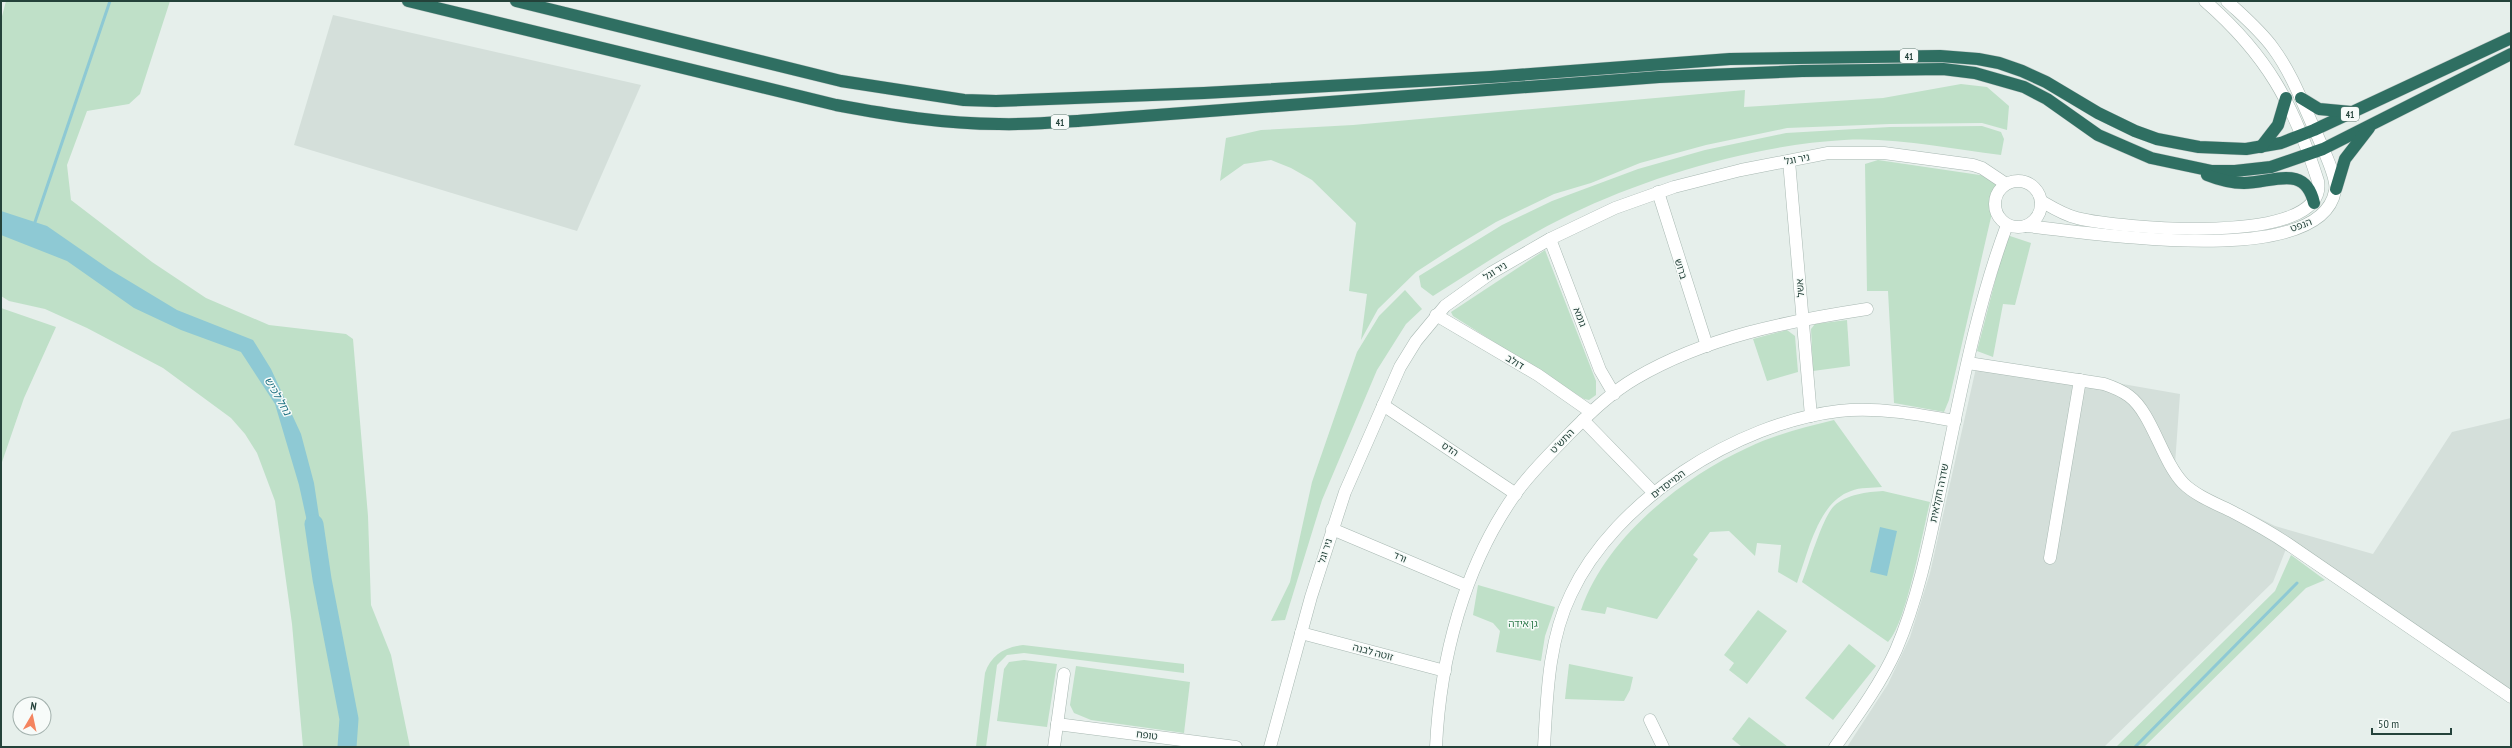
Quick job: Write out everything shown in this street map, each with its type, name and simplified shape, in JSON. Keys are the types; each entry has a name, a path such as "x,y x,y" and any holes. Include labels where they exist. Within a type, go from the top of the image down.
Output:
{"highway":[{"name":"41","path":"408,1 836,105 893,116 964,123 1000,124 1091,120 1666,76 1802,71 1943,69 1974,73 2024,87 2047,99 2098,135 2124,148 2151,158 2187,167 2212,171 2253,170 2271,167 2323,149 2375,121 2511,54"},
{"name":"41","path":"516,1 841,81 964,100 996,101 1204,93 1484,77 1730,59 1940,56 1970,58 1999,63 2022,71 2046,82 2098,113 2135,131 2179,145 2222,150 2261,147 2301,136 2511,38"},
{"path":"2261,147 2278,125 2286,98"},
{"path":"2301,98 2319,109 2354,112"},
{"path":"2336,189 2345,159 2375,121"},
{"path":"2187,167 2214,178 2243,183 2292,178 2307,185 2311,190 2314,203"}],"street":[{"name":"הנפט","path":"2042,201 2066,215 2078,219 2115,224 2180,229 2230,228 2273,222 2293,217 2314,203 2319,187 2310,154 2286,98 2259,56 2205,1"},
{"path":"2226,1 2253,25 2273,47 2301,98 2323,149 2336,189"},
{"name":"ניר וגל","path":"1270,747 1301,633 1332,529 1345,492 1407,354 1436,315 1491,273 1550,239 1615,208 1658,192 1706,178 1828,153 1864,152 1896,154 1973,165 1982,168 2006,184"},
{"name":"אשל","path":"1789,161 1811,416"},
{"path":"2013,181 2028,183 2039,194 2042,201 2038,216 2026,226 2014,227 2007,225 2002,220 1995,208 1996,194 2006,184 2013,181"},
{"name":"הנפט","path":"2026,226 2076,232 2194,242 2241,240 2279,232 2310,223 2329,208 2336,189"},
{"name":"ברוש","path":"1658,192 1707,346"},
{"path":"2076,232 2078,219"},
{"name":"שדרה חקלאית","path":"1835,747 1872,694 1888,666 1904,630 1931,535 1968,363 1992,266 2007,225"},
{"name":"גומא","path":"1550,239 1600,370 1614,394"},
{"name":"התש\"ט","path":"1436,747 1445,671 1467,586 1493,530 1516,494 1537,468 1587,416 1614,394 1658,366 1707,346 1778,324 1867,309"},
{"name":"דולב","path":"1436,315 1538,375 1587,416 1654,494"},
{"path":"1968,363 2104,384 2130,397 2139,408 2174,472 2194,492 2252,522 2288,544 2511,697"},
{"path":"2050,558 2080,380"},
{"name":"הדס","path":"1383,405 1516,494"},
{"name":"המייסדים","path":"1544,747 1553,652 1560,620 1571,594 1604,542 1654,494 1688,469 1720,450 1751,437 1811,416 1861,410 1914,413 1955,421"},
{"name":"ורד","path":"1332,529 1467,586"},
{"name":"זוטה לבנה","path":"1301,633 1445,671"},
{"path":"1054,747 1064,674"},
{"path":"1650,720 1663,747"},
{"name":"טופח","path":"1057,724 1236,747"}],"shaded area":[{"path":"333,15 641,85 577,231 294,145"},
{"path":"1978,359 2180,394 2175,464 2193,485 2275,526 2373,554 2452,432 2511,418 2511,704 2286,549 2273,582 2104,747 1847,747 1888,684 1910,637 1930,573"}],"green space":[{"path":"6,1 170,1 140,94 129,104 87,111 67,165 71,200 152,262 206,298 269,325 346,334 353,339 368,516 371,605 391,655 410,747 303,747 292,624 275,501 257,453 245,434 231,418 163,368 87,328 45,309 9,301 1,296 1,20"},
{"path":"1961,84 1987,87 2009,106 2007,130 1982,123 1890,124 1787,128 1706,145 1640,163 1591,183 1554,194 1496,222 1453,248 1416,272 1378,309 1361,340 1367,294 1349,291 1356,223 1312,180 1291,168 1271,160 1244,164 1220,181 1226,138 1261,130 1353,125 1745,90 1744,107 1883,98"},
{"path":"1982,126 2001,132 2004,139 2001,155 1883,140 1844,140 1775,148 1669,175 1602,200 1553,223 1433,296 1421,287 1419,276 1502,225 1552,201 1638,169 1705,150 1786,133 1890,127"},
{"path":"1878,160 2000,178 1949,400 1944,412 1894,403 1888,291 1867,291 1865,164"},
{"path":"2007,235 2031,243 2015,305 2003,304 1993,357 1977,351"},
{"path":"1545,250 1596,381 1596,395 1589,400 1584,399 1453,316 1451,312"},
{"path":"1405,290 1422,309 1406,324 1377,370 1322,500 1285,620 1271,621 1290,582 1312,482 1357,352 1379,316"},
{"path":"1,308 56,327 24,398 1,465"},
{"path":"1847,320 1850,366 1813,371 1811,329 1815,324"},
{"path":"1787,330 1795,336 1798,372 1767,381 1753,339"},
{"path":"1834,420 1882,487 1862,488 1851,491 1840,497 1830,506 1822,517 1810,544 1797,583 1778,572 1781,545 1757,543 1755,556 1729,531 1710,532 1693,555 1698,559 1657,619 1607,607 1605,614 1581,610 1592,584 1608,559 1627,535 1648,514 1672,494 1697,476 1722,461 1757,443 1779,435"},
{"path":"1883,491 1930,502 1907,598 1895,632 1888,642 1802,582 1820,531 1829,512 1834,506 1851,496"},
{"path":"2291,555 2325,580 2306,588 2144,747 2116,747 2275,591"},
{"name":"גן אידה","path":"1478,585 1555,607 1545,636 1541,661 1496,652 1500,631 1493,623 1473,615"},
{"path":"1758,610 1787,631 1747,684 1729,670 1734,663 1724,655"},
{"path":"1849,644 1876,666 1833,720 1805,698"},
{"path":"1023,645 1184,664 1184,673 1024,653 1007,655 997,665 986,747 976,747 985,673 991,661 1000,653 1010,648"},
{"path":"1024,660 1057,664 1047,727 997,721 1004,669 1009,662"},
{"path":"1569,664 1633,677 1630,690 1624,701 1565,699"},
{"path":"1076,666 1190,682 1184,733 1091,720 1074,713 1070,705"},
{"path":"1749,717 1788,747 1742,747 1732,739"}],"water":[{"path":"1,211 47,226 109,269 177,310 253,340 271,369 301,434 314,483 324,549 313,549 299,485 275,404 241,352 181,330 134,308 67,261 1,235"},
{"path":"1880,527 1897,531 1887,576 1870,572"}],"waterway":[{"path":"34,225 110,1"},
{"name":"נחל לכיש","path":"314,524 322,579 349,719 347,747"},
{"path":"2135,747 2297,583"}]}
